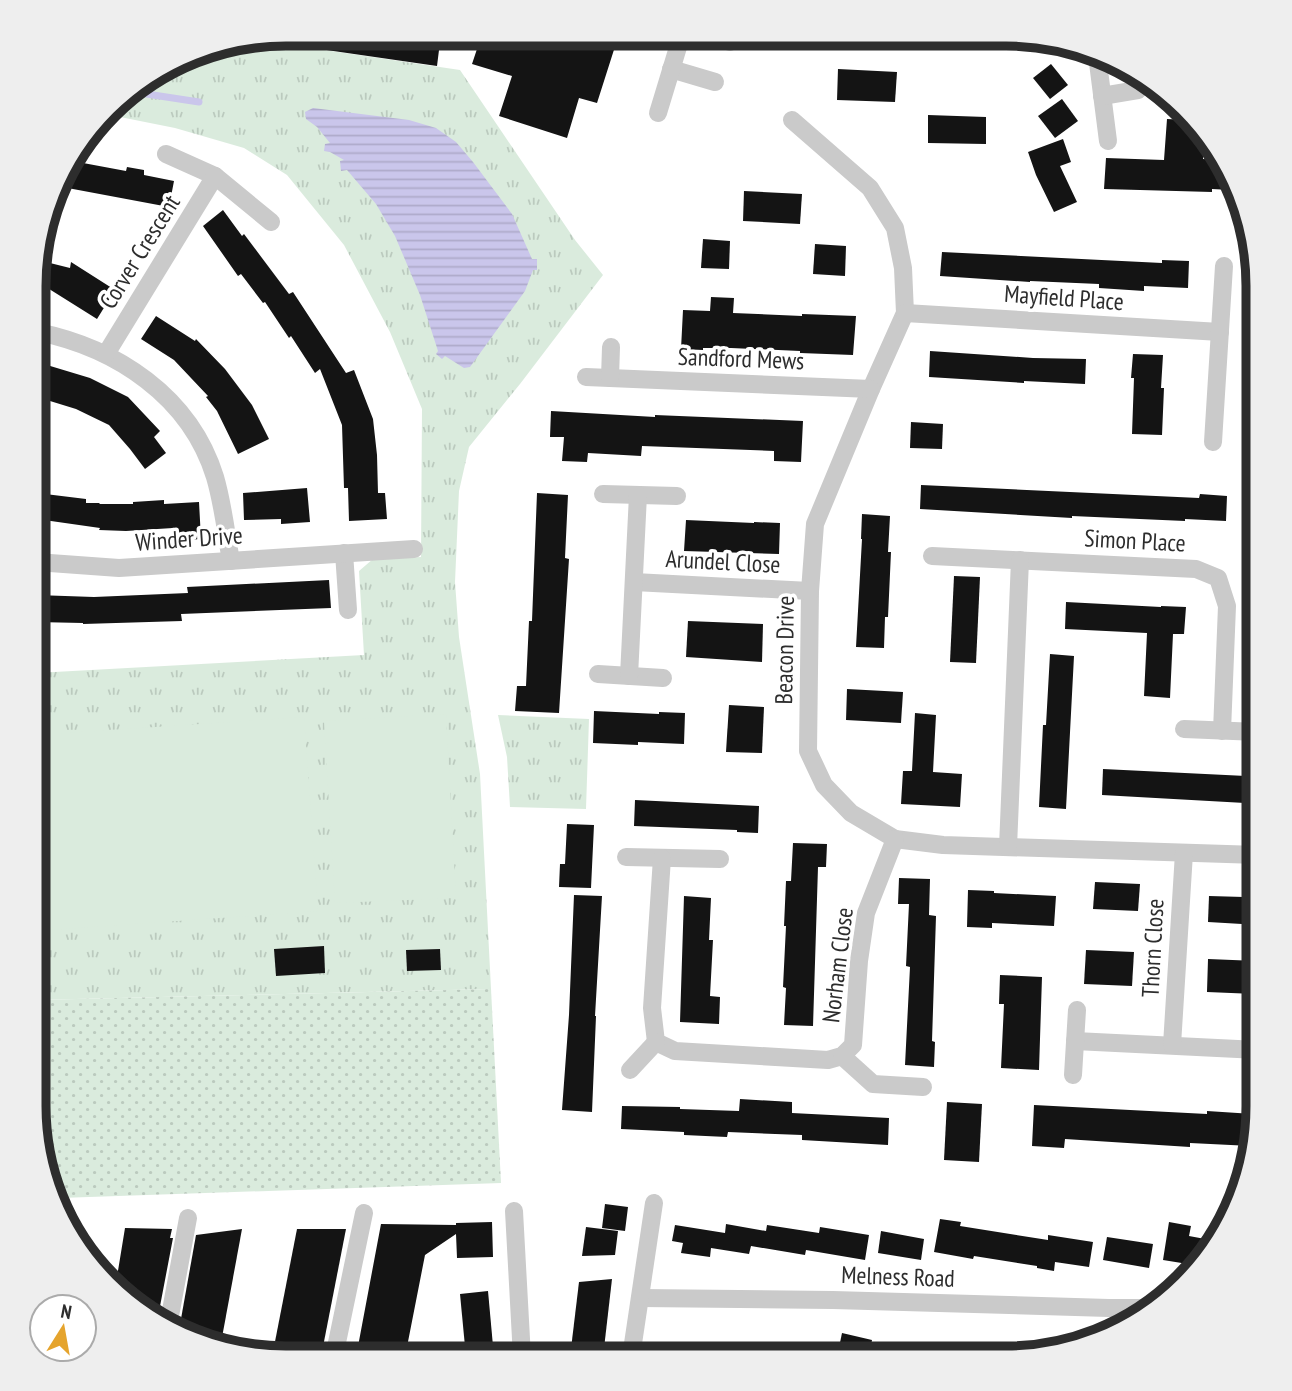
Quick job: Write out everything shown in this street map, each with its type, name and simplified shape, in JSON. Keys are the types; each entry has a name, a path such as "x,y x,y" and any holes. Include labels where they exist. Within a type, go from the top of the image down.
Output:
{"street":[{"path":"658,113 678,46"},
{"path":"1098,64 1108,141"},
{"path":"671,69 715,82"},
{"path":"1102,96 1138,90"},
{"name":"Beacon Drive","path":"792,120 870,188 895,228 903,268 905,313 871,388 816,524 810,591 808,751 824,785 850,813 895,839 943,845 1246,855"},
{"name":"Corver Crescent","path":"166,154 215,176 271,222"},
{"name":"Corver Crescent","path":"106,354 215,176"},
{"path":"1213,442 1224,266"},
{"name":"Mayfield Place","path":"905,313 1220,332"},
{"path":"46,334 77,342 106,354 138,373 169,401 188,423 215,476 231,561"},
{"path":"610,378 611,347"},
{"name":"Sandford Mews","path":"586,377 871,388"},
{"path":"603,494 677,496"},
{"name":"Arundel Close","path":"629,676 638,495"},
{"name":"Winder Drive","path":"46,563 119,568 414,549"},
{"path":"344,553 348,610"},
{"name":"Simon Place","path":"932,556 1196,569 1218,578 1227,606 1222,731"},
{"path":"1008,847 1020,560"},
{"name":"Arundel Close","path":"634,582 810,591"},
{"path":"598,674 663,678"},
{"path":"1184,729 1246,732"},
{"name":"Norham Close","path":"656,1042 675,1051 828,1060 842,1056 853,1045 859,961 866,913 895,839"},
{"name":"Thorn Close","path":"1172,1045 1184,853"},
{"path":"626,857 720,859"},
{"path":"630,1070 656,1042 652,1008 662,858"},
{"path":"1073,1074 1077,1010"},
{"path":"1075,1041 1246,1049"},
{"name":"Norham Close","path":"842,1056 873,1084 923,1087"},
{"path":"633,1345 654,1203"},
{"path":"514,1211 521,1345"},
{"path":"336,1345 364,1213"},
{"path":"170,1315 188,1218"},
{"name":"Melness Road","path":"640,1298 1136,1308"}],"green space":[{"path":"297,46 460,70 575,240 603,275 469,447 459,491 455,582 459,637 480,774 491,989 46,1000 46,672 364,655 359,571 373,559 421,557 422,409 390,332 344,245 287,175 244,148 175,128 116,116 127,105 166,78 208,58 239,50"},
{"path":"446,714 456,898 335,903 324,721"},
{"path":"498,715 589,719 586,809 510,807 507,757"},
{"path":"304,717 318,911 46,930 46,734"},
{"path":"491,989 501,1183 64,1198 50,1152 46,1121 46,1000"}],"shaded area":[{"path":"313,108 409,120 436,128 456,142 512,214 532,259 537,259 537,270 533,270 525,291 470,367 464,368 445,356 442,359 436,354 438,351 420,295 395,236 376,204 347,170 341,171 340,161 344,160 324,151 325,144 330,143 317,127 306,119 305,112"}],"building":[{"path":"299,46 440,46 437,66"},
{"path":"478,46 615,46 597,103 579,98 567,138 499,116 512,76 472,64"},
{"path":"1051,64 1068,85 1050,99 1033,78"},
{"path":"838,69 897,72 895,102 837,100"},
{"path":"1062,99 1078,121 1055,138 1038,116"},
{"path":"928,115 986,117 986,144 928,143"},
{"path":"1167,119 1180,120 1203,149 1203,159 1210,159 1226,190 1212,189 1212,192 1104,189 1106,158 1164,160"},
{"path":"1063,139 1071,162 1060,166 1077,202 1054,212 1028,152"},
{"path":"80,162 126,171 127,167 144,170 144,175 174,181 169,207 67,188"},
{"path":"744,191 802,194 800,224 743,221"},
{"path":"223,210 289,294 293,292 346,373 354,370 373,419 378,493 385,493 387,519 349,521 348,488 344,488 342,425 320,369 315,373 291,336 289,338 265,302 263,303 241,274 238,276 203,226"},
{"path":"703,239 730,241 729,269 701,268"},
{"path":"815,244 846,246 845,276 813,274"},
{"path":"942,252 1162,263 1162,260 1189,261 1188,288 1144,286 1144,291 1099,288 1099,284 940,276"},
{"path":"47,262 70,268 71,262 115,290 97,319 46,287"},
{"path":"711,297 734,298 733,313 856,316 853,355 731,348 681,349 683,310 710,311"},
{"path":"156,316 195,341 196,339 225,369 252,405 269,439 238,454 217,411 206,397 208,396 174,360 141,339"},
{"path":"930,351 1086,359 1085,384 929,377"},
{"path":"1133,354 1163,355 1162,435 1132,434"},
{"path":"46,365 90,378 128,397 160,431 154,437 166,453 145,469 109,425 76,409 46,400"},
{"path":"551,411 803,421 801,462 774,461 774,451 642,446 641,456 588,453 587,462 562,461 564,437 550,437"},
{"path":"911,422 943,424 942,449 910,448"},
{"path":"921,485 1199,498 1200,494 1227,496 1226,521 1072,518 920,509"},
{"path":"307,488 310,522 281,524 281,519 244,520 243,493"},
{"path":"537,493 568,495 565,558 569,559 559,713 515,711 517,686 526,686 529,621 532,621"},
{"path":"46,494 86,499 86,503 99,504 164,500 164,504 199,502 201,539 174,541 173,528 126,531 99,530 100,528 46,520"},
{"path":"862,514 890,516 888,552 891,552 884,648 856,647"},
{"path":"686,520 780,523 779,554 684,551"},
{"path":"954,576 980,577 976,663 950,662"},
{"path":"329,580 331,608 181,614 182,621 83,624 46,622 46,595 94,597 188,593 187,587"},
{"path":"1066,602 1186,607 1184,634 1173,634 1170,698 1144,696 1147,633 1065,629"},
{"path":"688,621 763,624 762,662 686,657"},
{"path":"1050,654 1074,656 1066,809 1039,807"},
{"path":"847,689 903,692 901,723 846,720"},
{"path":"729,705 764,707 762,753 726,752"},
{"path":"594,711 685,713 684,744 593,743"},
{"path":"915,713 936,715 933,772 962,774 960,807 901,804 903,771 912,771"},
{"path":"1103,769 1246,776 1245,803 1102,795"},
{"path":"635,800 759,806 758,833 634,826"},
{"path":"567,824 594,825 591,888 559,887 560,864 565,864"},
{"path":"793,843 827,844 826,867 818,867 813,1026 784,1025 786,881 791,881"},
{"path":"899,878 930,879 929,915 936,916 932,1041 935,1042 934,1067 905,1065 910,967 906,966 909,904 898,904"},
{"path":"1095,882 1140,884 1138,911 1093,909"},
{"path":"968,890 1056,896 1054,926 992,923 992,928 967,927"},
{"path":"574,895 602,896 592,1112 562,1110"},
{"path":"684,896 711,898 709,940 713,940 710,996 720,997 719,1024 680,1022"},
{"path":"1209,896 1244,897 1242,924 1208,922"},
{"path":"324,946 325,973 276,976 274,949"},
{"path":"440,949 441,970 407,971 406,950"},
{"path":"1086,950 1134,952 1132,986 1084,984"},
{"path":"1208,959 1246,961 1246,994 1207,992"},
{"path":"1000,975 1042,977 1039,1070 1001,1068 1004,1004 999,1004"},
{"path":"740,1099 792,1102 792,1113 889,1118 888,1145 802,1140 802,1135 728,1132 727,1137 621,1129 622,1106 739,1111"},
{"path":"947,1102 982,1104 979,1162 944,1160"},
{"path":"1034,1105 1246,1114 1243,1146 1190,1143 1190,1147 1065,1139 1064,1148 1032,1146"},
{"path":"605,1204 628,1207 625,1231 602,1228"},
{"path":"940,1219 961,1222 960,1226 1048,1240 1048,1235 1093,1242 1089,1267 1055,1262 1054,1271 974,1256 973,1259 934,1252"},
{"path":"492,1222 493,1257 457,1258 456,1234 425,1255 407,1345 358,1345 381,1224"},
{"path":"1169,1222 1191,1226 1189,1236 1205,1239 1187,1264 1163,1260"},
{"path":"726,1224 766,1231 767,1225 819,1233 820,1227 869,1235 865,1260 806,1250 805,1255 751,1246 749,1254 711,1248 710,1257 681,1253 683,1243 672,1241 675,1225 725,1233"},
{"path":"586,1227 618,1231 615,1255 582,1256"},
{"path":"125,1228 172,1229 170,1238 173,1238 159,1309 139,1296 117,1276"},
{"path":"242,1229 222,1337 180,1322 196,1235"},
{"path":"297,1229 346,1229 323,1345 274,1345"},
{"path":"881,1231 924,1239 921,1260 878,1253"},
{"path":"1107,1237 1153,1244 1149,1268 1103,1260"},
{"path":"612,1279 604,1345 571,1345 579,1282"},
{"path":"488,1291 493,1345 465,1345 460,1294"},
{"path":"842,1333 872,1340 871,1345 840,1345"}],"waterway":[{"path":"142,93 199,102"}]}
